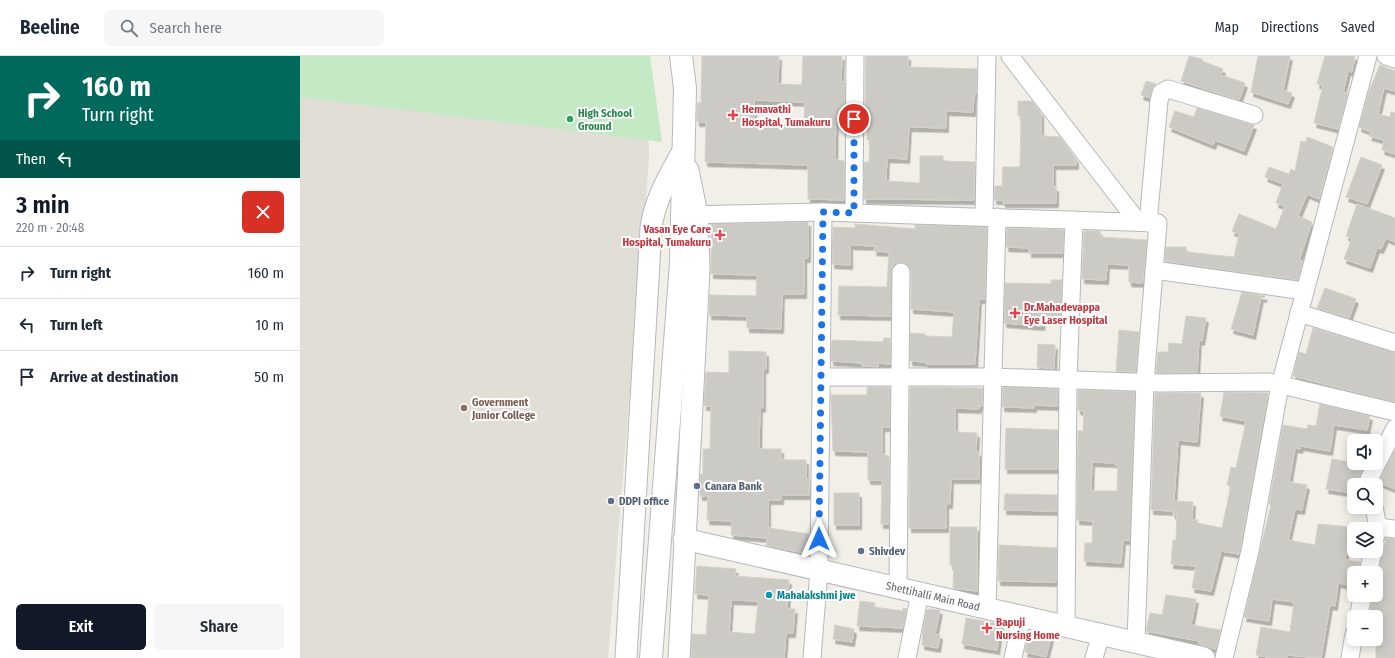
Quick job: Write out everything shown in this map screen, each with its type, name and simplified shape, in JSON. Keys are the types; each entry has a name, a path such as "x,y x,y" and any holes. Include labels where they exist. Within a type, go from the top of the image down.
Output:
{"main road":[{"path":"651,658 681,263 690,215 684,149 685,88 681,56"}],"street":[{"path":"854,213 855,56"},
{"path":"987,56 993,377 987,608"},
{"path":"1010,56 1143,223"},
{"path":"1224,658 1250,551 1280,385 1298,313 1368,56"},
{"path":"1386,56 1395,59"},
{"path":"1143,223 1161,93 1168,89 1254,114"},
{"path":"626,658 651,228 653,213 659,195 684,149"},
{"path":"812,658 818,570 823,212"},
{"path":"679,658 699,270 690,215 823,212 1158,223 1145,382 1136,642"},
{"path":"1066,626 1068,379 1074,220"},
{"path":"1154,270 1304,291"},
{"path":"898,588 901,272"},
{"path":"1298,313 1395,343"},
{"path":"821,378 993,377 1145,382 1269,382 1395,412"},
{"path":"1370,478 1395,428"},
{"path":"1383,530 1395,529"},
{"name":"Shettihalli Main Road","path":"684,539 1136,642 1181,655 1204,658"},
{"path":"907,658 920,593"},
{"path":"1013,658 1022,616"},
{"path":"1094,658 1100,634"},
{"path":"1350,658 1352,646"}],"shaded area":[{"name":"Government Junior College","path":"300,56 647,56 649,159 608,658 300,658"}],"green space":[{"name":"High School Ground","path":"300,56 650,56 662,142 300,97"}],"building":[{"path":"702,56 779,56 778,84 802,85 803,56 842,56 841,82 845,82 845,114 836,113 835,160 844,161 844,200 808,199 808,165 705,162 706,122 697,122 697,103 701,103","holes":["754,100 805,102 804,124 754,124"]},
{"path":"866,56 908,56 908,67 977,69 976,94 974,94 973,112 946,111 946,128 909,127 907,159 887,158 886,181 920,183 920,156 943,156 943,161 975,162 974,200 864,199 864,162 869,162 870,140 867,140 868,114 865,114"},
{"path":"1189,56 1202,59 1202,61 1223,69 1221,75 1245,83 1239,100 1181,81"},
{"path":"1258,56 1290,56 1283,90 1292,93 1288,104 1251,92"},
{"path":"1325,56 1355,56 1352,72 1348,71 1343,92 1348,93 1338,129 1314,123 1323,85 1317,84"},
{"path":"1380,65 1395,71 1395,91 1384,88 1378,114 1390,117 1391,112 1395,113 1395,154 1382,150 1384,140 1369,136 1371,132 1359,127 1368,94"},
{"path":"1146,81 1156,84 1153,87 1150,98 1141,95"},
{"path":"1018,101 1032,101 1041,113 1041,136 1060,137 1076,159 1076,165 1053,165 1053,187 1056,187 1056,203 1003,203 1003,200 994,200 995,186 1002,186 1003,167 1020,167 1021,116 1018,116"},
{"path":"1197,108 1254,125 1244,151 1215,140 1213,145 1169,127 1175,111 1194,117"},
{"path":"1307,137 1333,147 1319,199 1307,194 1298,216 1312,222 1299,260 1303,261 1298,280 1165,261 1166,247 1186,247 1186,252 1234,257 1239,234 1232,231 1239,214 1276,229 1285,206 1276,203 1283,184 1265,177 1269,167 1289,174 1291,169 1295,171 1301,141 1306,142"},
{"path":"1361,157 1382,165 1367,204 1346,197"},
{"path":"1357,204 1395,218 1395,242 1386,238 1381,249 1377,248 1370,268 1344,259 1352,238 1346,236"},
{"path":"808,222 808,258 804,258 804,294 782,294 781,329 747,328 747,316 709,315 710,295 756,296 757,275 711,274 711,224"},
{"path":"855,224 915,229 915,225 987,227 985,299 979,299 975,364 926,364 926,362 910,361 910,333 925,334 925,336 952,337 954,312 911,309 911,272 906,263 896,263 892,267 891,316 838,315 839,286 887,287 889,252 874,251 875,246 850,245 850,265 832,264 833,227 855,228"},
{"path":"1007,228 1064,230 1063,253 1029,253 1029,248 1006,247"},
{"path":"1084,231 1100,231 1100,237 1147,240 1143,283 1129,282 1129,265 1107,264 1106,280 1082,279"},
{"path":"1051,280 1062,280 1060,316 1043,315 1042,326 1004,323 1005,283 1051,284"},
{"path":"1325,288 1356,299 1349,318 1317,308"},
{"path":"1242,292 1265,296 1264,298 1261,297 1253,335 1231,329"},
{"path":"1186,316 1206,318 1202,341 1199,340 1197,373 1156,373 1158,352 1168,352 1169,343 1182,344"},
{"path":"1313,328 1395,353 1395,402 1293,376 1299,352 1306,354"},
{"path":"1119,330 1139,332 1136,372 1116,371"},
{"path":"884,338 890,338 890,364 878,363 878,367 862,366 862,363 831,361 832,340 883,342"},
{"path":"1038,344 1055,345 1054,369 1037,367"},
{"path":"729,351 766,352 766,369 763,369 763,408 760,407 759,449 781,449 781,460 806,460 806,479 810,480 809,495 781,495 781,500 768,500 768,535 769,528 809,534 808,554 766,545 767,538 731,535 732,521 707,520 708,496 700,496 700,474 703,474 703,449 710,449 711,406 704,406 706,372 729,373"},
{"path":"867,387 890,387 890,427 882,427 882,454 889,456 889,524 881,524 882,480 868,480 868,452 833,451 831,395 867,395"},
{"path":"910,387 983,388 982,406 979,406 979,409 955,408 955,432 977,433 976,452 979,452 979,479 951,479 950,504 946,504 946,528 909,528"},
{"path":"1003,387 1058,389 1058,406 1034,405 1034,408 1002,407"},
{"path":"1078,390 1135,392 1130,540 1123,540 1121,563 1084,561 1085,543 1092,543 1093,521 1077,520 1078,431 1083,431 1084,411 1078,410","holes":["1092,462 1115,463 1115,465 1118,465 1117,491 1091,491"]},
{"path":"1224,392 1268,393 1239,554 1221,551 1211,591 1192,588 1196,566 1171,564 1173,540 1176,540 1177,515 1173,515 1173,511 1151,510 1155,393 1201,393 1197,442 1178,440 1174,501 1193,502 1192,520 1198,520 1197,523 1222,528 1231,486 1227,485 1231,467 1236,468 1246,421 1220,416"},
{"path":"1320,404 1370,416 1367,430 1334,425 1330,451 1301,446 1300,449 1295,448 1289,482 1307,485 1302,510 1295,509 1288,540 1315,545 1318,524 1347,527 1347,547 1345,560 1360,562 1359,566 1347,566 1347,585 1338,583 1335,606 1330,605 1321,658 1287,655 1287,658 1273,658 1256,655 1261,627 1290,632 1294,602 1272,599 1269,621 1244,617 1271,505 1269,504 1283,425 1307,429 1308,425 1316,426"},
{"path":"1006,428 1058,430 1057,469 1005,469"},
{"path":"1395,450 1395,489 1383,484 1383,478 1381,478"},
{"path":"1332,459 1347,462 1347,470 1362,470 1360,478 1347,478 1347,492 1326,489"},
{"path":"834,493 859,493 859,525 834,525"},
{"path":"1005,494 1057,495 1057,511 1004,510"},
{"path":"950,527 977,527 977,591 953,588 954,565 950,565"},
{"path":"1386,538 1395,539 1395,658 1376,658 1376,646 1383,646 1383,610 1370,610 1372,602 1383,602 1383,566 1379,566 1381,558 1383,558"},
{"path":"999,545 1057,548 1056,582 998,581"},
{"path":"697,566 736,569 735,576 789,580 787,609 795,609 793,633 786,633 784,658 691,658 692,634 706,635 709,595 695,594","holes":["731,600 758,601 755,634 729,632"]},
{"path":"1166,595 1196,599 1191,625 1221,630 1216,649 1199,644 1199,641 1146,631 1150,613 1162,615"},
{"path":"860,601 875,603 874,607 903,611 903,608 907,609 903,628 857,626"},
{"path":"927,610 940,610 935,634 940,635 938,648 922,645 923,629"},
{"path":"966,618 1001,624 997,650 962,644"},
{"path":"835,625 854,629 852,642 833,639"},
{"path":"1029,632 1051,637 1046,657 1025,652"}],"place":[{"name":"Hemavathi Hospital, Tumakuru","path":"733,115"},
{"name":"High School Ground","path":"570,119"},
{"name":"Vasan Eye Care Hospital, Tumakuru","path":"720,235"},
{"name":"Dr.Mahadevappa Eye Laser Hospital","path":"1015,313"},
{"name":"Government Junior College","path":"464,408"},
{"name":"Canara Bank","path":"697,486"},
{"name":"DDPI office","path":"611,501"},
{"name":"Shivdev","path":"861,551"},
{"name":"Mahalakshmi jwe","path":"769,595"},
{"name":"Bapuji Nursing Home","path":"987,628"}],"route":[{"path":"819,539 823,212 854,213 854,119"}]}
